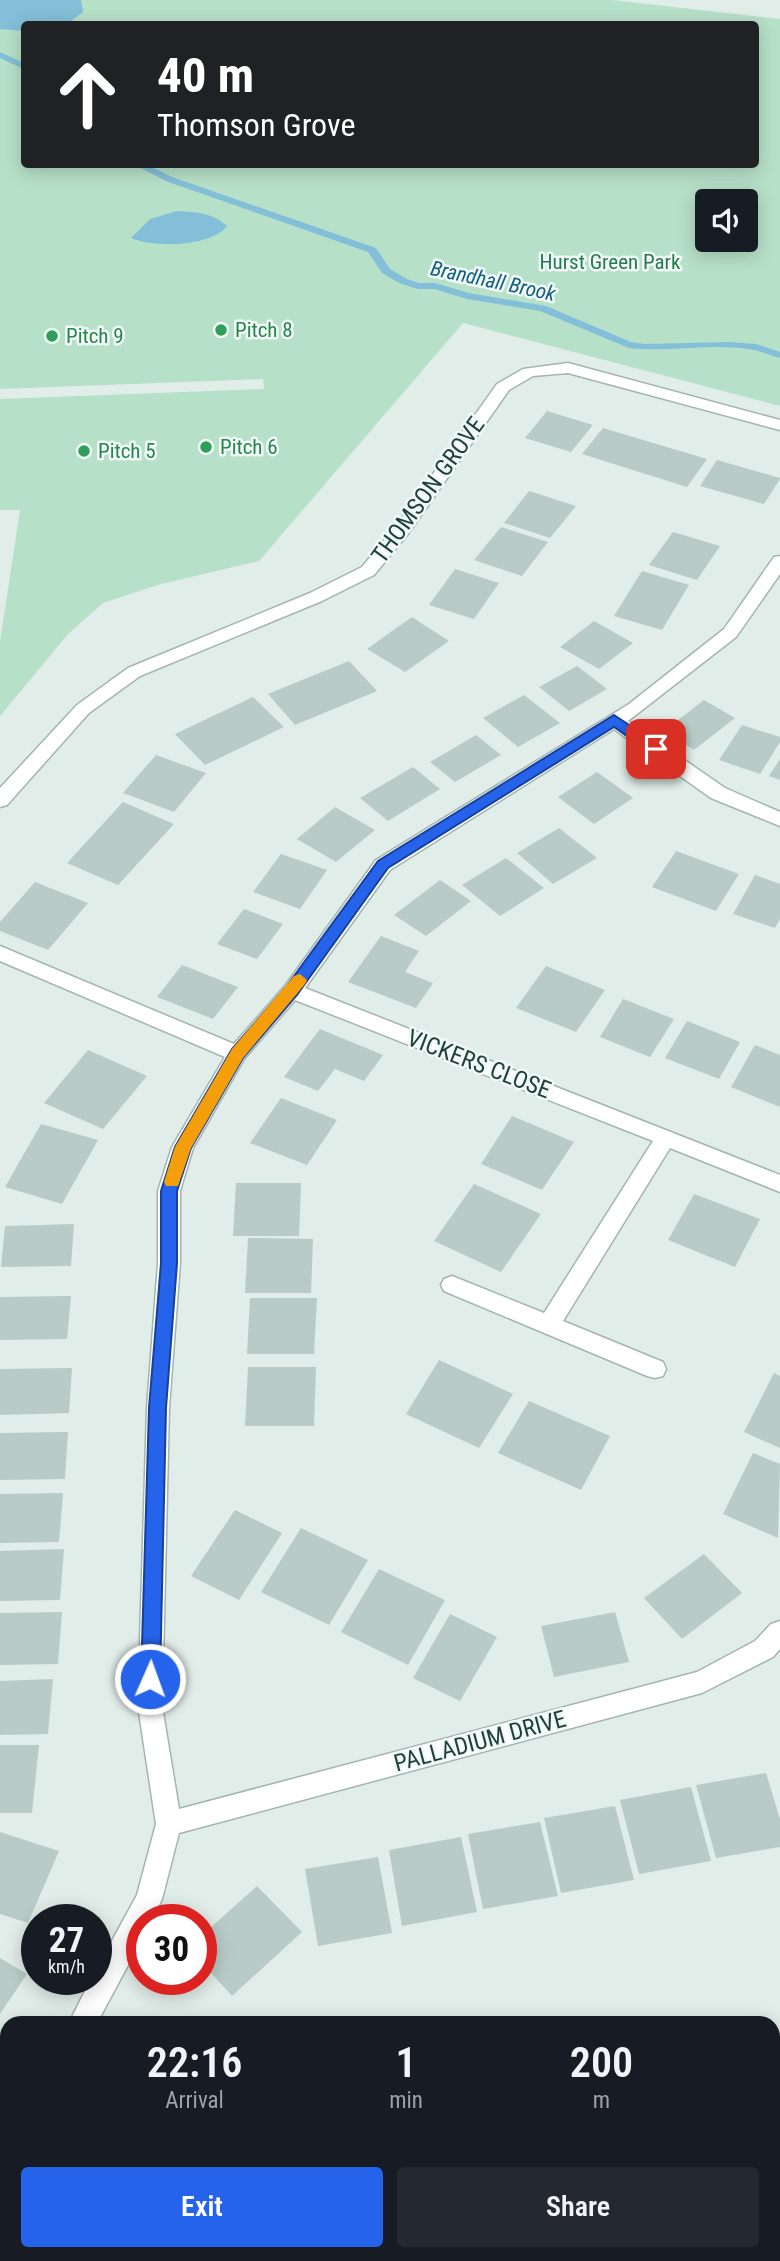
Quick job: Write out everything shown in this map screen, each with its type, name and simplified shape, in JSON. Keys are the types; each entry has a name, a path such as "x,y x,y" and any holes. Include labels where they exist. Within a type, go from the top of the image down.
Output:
{"street":[{"name":"THOMSON GROVE","path":"0,800 83,709 135,672 316,597 368,571 402,530 503,387 529,372 568,368 780,425"},
{"path":"86,2016 149,1899 169,1824 150,1706 158,1408 169,1263 169,1191 183,1147 237,1054 292,991 383,865 635,708 730,633 780,561"},
{"path":"614,720 718,793 780,819"},
{"path":"0,953 237,1054"},
{"name":"VICKERS CLOSE","path":"292,991 780,1184"},
{"path":"549,1325 666,1137"},
{"path":"452,1285 655,1369"},
{"name":"PALLADIUM DRIVE","path":"169,1824 702,1682 764,1649 780,1633"}],"green space":[{"name":"Hurst Green Park","path":"0,0 612,0 780,19 780,406 463,323 259,561 161,584 103,603 68,634 0,716 0,642 20,510 0,510 0,399 264,389 263,379 0,389"}],"water":[{"path":"0,0 81,0 83,12 71,21 21,21 21,31 0,29"},
{"path":"177,211 210,216 227,226 208,238 182,244 153,243 131,238 150,219"}],"building":[{"path":"547,411 593,425 571,452 525,438"},
{"path":"603,428 707,459 687,487 582,454"},
{"path":"717,460 780,479 764,504 700,486"},
{"path":"529,491 576,506 550,538 504,523"},
{"path":"501,527 548,542 522,576 474,560"},
{"path":"673,532 720,546 697,580 649,565"},
{"path":"455,569 499,583 474,619 429,605"},
{"path":"642,571 689,585 662,630 614,616"},
{"path":"412,617 449,641 405,672 367,649"},
{"path":"594,621 633,643 599,669 560,647"},
{"path":"349,661 377,691 295,725 268,694"},
{"path":"577,666 607,689 569,711 539,687"},
{"path":"524,695 560,723 518,747 483,718"},
{"path":"253,697 284,727 205,765 175,734"},
{"path":"704,700 735,718 694,750 664,731"},
{"path":"742,725 780,737 780,742 760,774 719,760"},
{"path":"476,735 501,755 455,782 430,762"},
{"path":"156,755 206,773 174,812 123,793"},
{"path":"780,759 780,780 769,776"},
{"path":"413,767 440,789 388,821 360,798"},
{"path":"597,772 633,798 594,824 558,797"},
{"path":"123,802 174,824 118,885 67,863"},
{"path":"335,807 375,830 336,862 297,839"},
{"path":"559,828 597,858 553,884 517,853"},
{"path":"676,851 739,874 716,911 652,887"},
{"path":"281,854 327,870 300,909 253,892"},
{"path":"506,858 544,888 500,916 462,885"},
{"path":"755,875 780,884 780,919 775,928 733,914"},
{"path":"440,880 471,901 426,936 394,915"},
{"path":"35,882 88,903 48,950 0,931 0,922"},
{"path":"244,909 283,924 257,959 217,944"},
{"path":"381,936 419,951 405,972 433,983 416,1008 348,982"},
{"path":"182,965 238,987 213,1019 157,997"},
{"path":"546,966 605,990 576,1032 516,1008"},
{"path":"623,999 674,1019 650,1057 600,1037"},
{"path":"687,1021 740,1042 719,1079 665,1058"},
{"path":"320,1029 383,1055 364,1081 335,1069 318,1091 284,1077"},
{"path":"755,1045 780,1055 780,1107 731,1087"},
{"path":"88,1050 147,1076 103,1129 44,1103"},
{"path":"281,1098 337,1120 307,1165 250,1143"},
{"path":"512,1116 574,1142 542,1190 481,1164"},
{"path":"41,1124 98,1140 62,1204 5,1187"},
{"path":"236,1183 301,1183 299,1236 233,1236"},
{"path":"474,1184 541,1214 501,1272 434,1241"},
{"path":"694,1194 760,1219 735,1267 668,1240"},
{"path":"74,1224 71,1266 1,1267 5,1226"},
{"path":"248,1238 313,1239 311,1293 245,1293"},
{"path":"71,1296 67,1339 0,1340 0,1297"},
{"path":"250,1298 317,1298 314,1354 247,1354"},
{"path":"439,1360 513,1394 479,1448 406,1414"},
{"path":"248,1367 316,1367 314,1426 245,1426"},
{"path":"72,1368 69,1413 0,1415 0,1369"},
{"path":"774,1373 780,1376 780,1448 744,1432"},
{"path":"529,1401 610,1436 581,1490 498,1453"},
{"path":"68,1432 65,1479 0,1480 0,1433"},
{"path":"753,1453 780,1464 778,1538 723,1514"},
{"path":"63,1493 59,1542 0,1543 0,1494"},
{"path":"235,1510 282,1533 239,1600 191,1576"},
{"path":"301,1528 368,1560 329,1625 261,1592"},
{"path":"64,1549 60,1600 0,1601 0,1551"},
{"path":"704,1554 742,1593 682,1639 644,1598"},
{"path":"379,1569 445,1600 408,1665 341,1632"},
{"path":"62,1612 58,1664 0,1665 0,1613"},
{"path":"615,1612 629,1662 554,1677 541,1626"},
{"path":"450,1614 497,1637 460,1701 413,1678"},
{"path":"53,1679 48,1734 0,1735 0,1681"},
{"path":"0,1745 39,1745 32,1813 0,1813"},
{"path":"766,1773 780,1819 780,1847 716,1858 696,1785"},
{"path":"691,1787 711,1861 639,1874 620,1800"},
{"path":"615,1806 634,1880 561,1893 544,1818"},
{"path":"540,1822 558,1896 483,1909 468,1834"},
{"path":"0,1832 59,1851 36,1904 21,1904 21,1921 0,1914"},
{"path":"461,1837 477,1912 402,1926 389,1850"},
{"path":"378,1857 392,1933 318,1946 305,1869"},
{"path":"257,1886 302,1932 232,1996 217,1980 217,1922"},
{"path":"0,1958 21,1970 21,1983 0,2014"}],"waterway":[{"name":"Brandhall Brook","path":"0,55 21,65"},
{"name":"Brandhall Brook","path":"146,168 169,179 372,250 386,271 418,286 435,286 467,296 542,308 629,345 730,345 756,347 780,355"}],"slow traffic":[{"path":"172,1182 183,1147 237,1054 300,980"}],"place":[{"name":"Pitch 8","path":"221,330"},
{"name":"Pitch 9","path":"52,336"},
{"name":"Pitch 6","path":"206,447"},
{"name":"Pitch 5","path":"84,451"}],"route":[{"path":"150,1679 158,1408 169,1263 169,1191 183,1147 237,1054 292,991 383,865 614,720 656,749"}]}
